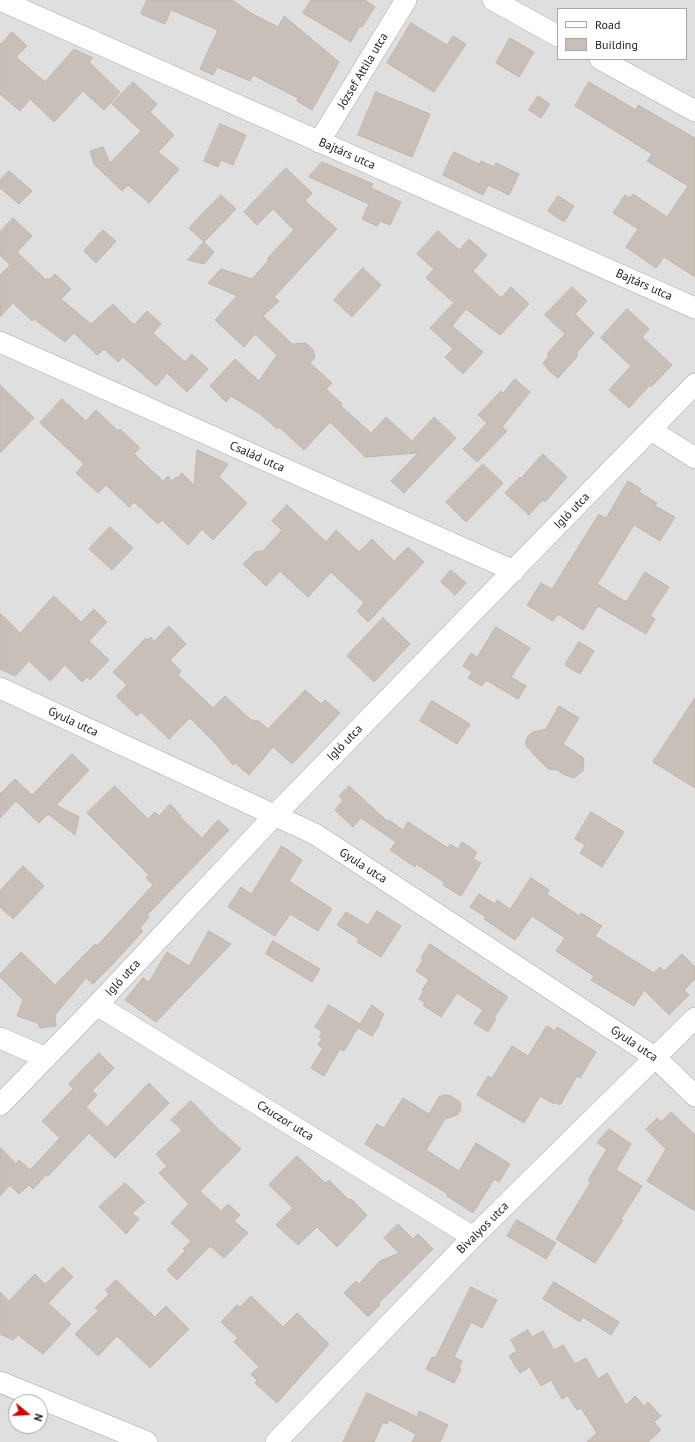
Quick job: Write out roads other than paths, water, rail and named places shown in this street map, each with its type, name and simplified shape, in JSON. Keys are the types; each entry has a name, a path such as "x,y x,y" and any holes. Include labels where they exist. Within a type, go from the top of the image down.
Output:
{"street":[{"name":"Bajtárs utca","path":"0,0 695,308"},
{"name":"József Attila utca","path":"319,142 406,0"},
{"path":"493,0 557,35"},
{"path":"602,60 695,112"},
{"name":"Család utca","path":"0,342 514,571"},
{"name":"Igló utca","path":"0,1105 97,1005 275,815 695,384"},
{"path":"651,430 695,458"},
{"name":"Gyula utca","path":"0,688 315,834 656,1058 695,1096"},
{"name":"Czuczor utca","path":"97,1005 473,1237"},
{"name":"Bivalyos utca","path":"276,1442 473,1237 695,1018"},
{"path":"0,1038 46,1058"},
{"path":"0,1382 147,1442"}]}
